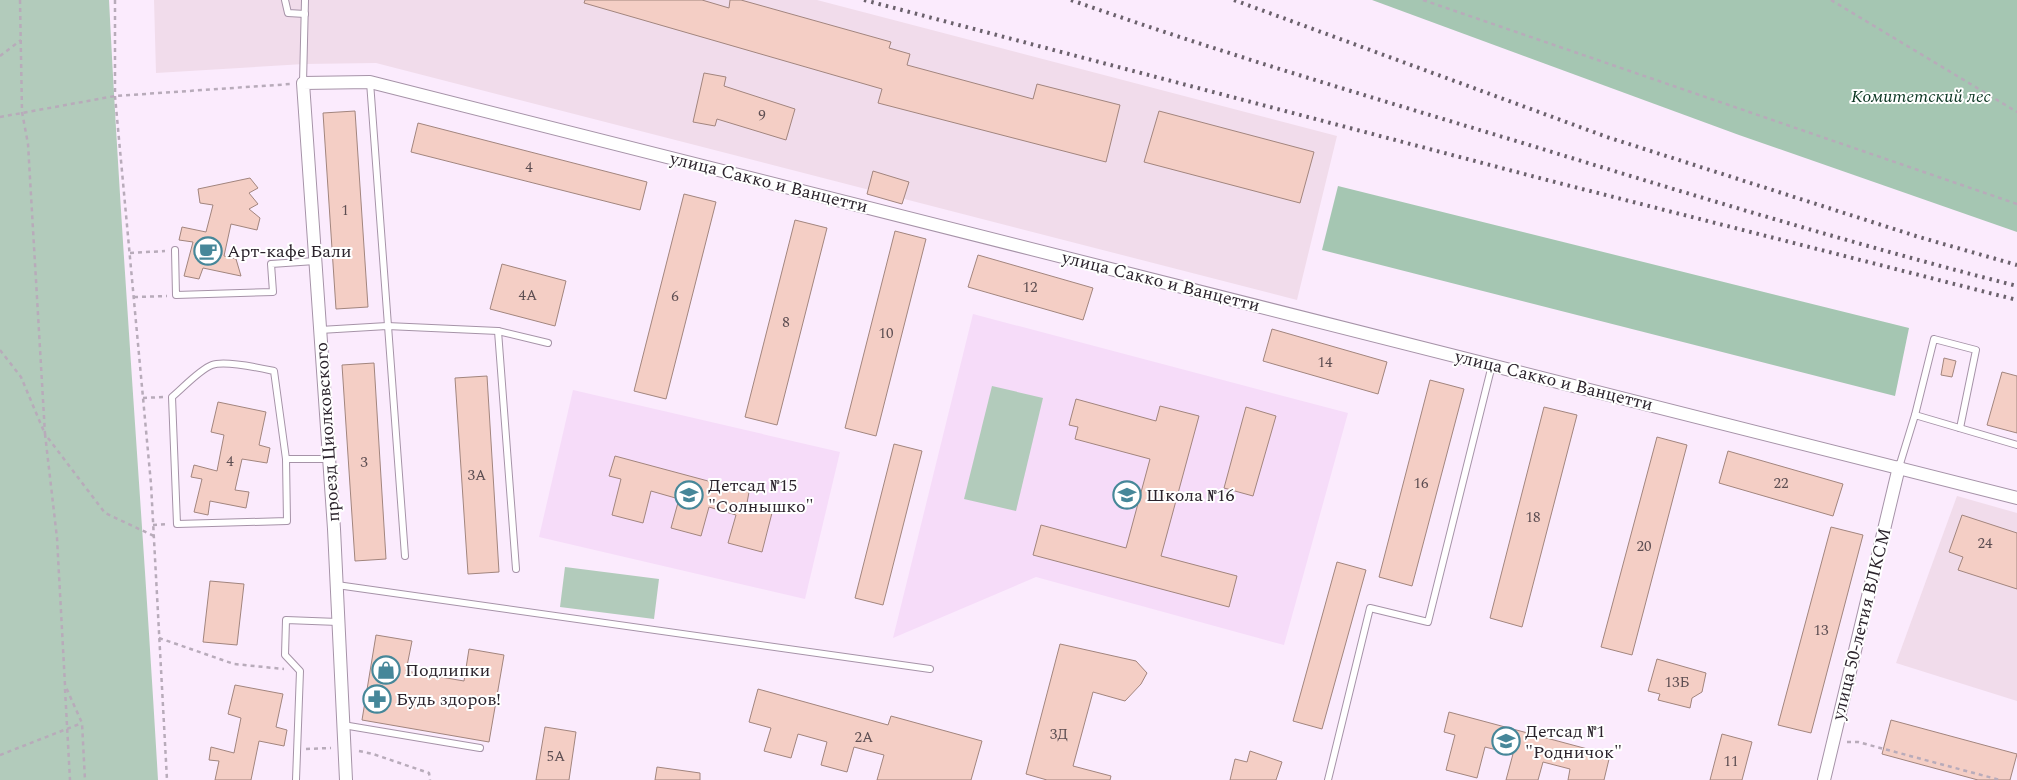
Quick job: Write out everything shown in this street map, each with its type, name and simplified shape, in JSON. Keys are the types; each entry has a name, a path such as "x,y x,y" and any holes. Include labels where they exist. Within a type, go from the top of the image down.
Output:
{"street":[{"name":"улица Сакко и Ванцетти","path":"303,83 370,82 2017,498"},
{"name":"проезд Циолковского","path":"303,83 329,459 346,780"},
{"name":"улица 50-летия ВЛКСМ","path":"1824,780 1900,467"}],"lane":[{"path":"285,0 288,13 305,14"},
{"path":"303,83 305,0"},
{"path":"370,82 405,556"},
{"path":"175,250 176,295 273,292 271,264 315,261"},
{"path":"320,330 388,326 498,331 548,344"},
{"path":"498,331 516,569"},
{"path":"1900,467 1934,339 1976,350 1960,428"},
{"path":"1328,780 1370,608 1428,622 1492,364"},
{"path":"213,365 245,365 274,371 286,459 287,522 177,524 172,397 213,365"},
{"path":"1915,415 2017,445"},
{"path":"286,459 329,459"},
{"path":"336,585 930,669"},
{"path":"296,780 300,671 285,655 286,620 338,622"},
{"path":"343,724 480,748"}],"path":[{"path":"20,0 22,112 28,144 45,434 57,538 70,780"},
{"path":"115,0 115,96 154,536 167,780"},
{"path":"1423,0 2017,204"},
{"path":"1831,0 2017,112"},
{"path":"0,56 21,40"},
{"path":"0,117 115,96 303,83"},
{"path":"130,253 175,250"},
{"path":"134,297 176,295"},
{"path":"0,350 21,377 45,434 105,513 154,536"},
{"path":"143,398 172,397"},
{"path":"153,525 177,524"},
{"path":"159,638 234,664 300,671"},
{"path":"65,685 82,723 85,780"},
{"path":"0,755 82,723"},
{"path":"1833,741 1858,742 2000,780"},
{"path":"297,750 344,748 373,754 429,773 430,780"}],"shaded area":[{"path":"154,0 817,0 1337,136 1297,300 376,63 304,64 156,73"},
{"name":"Школа №16","path":"973,314 1348,413 1284,645 1036,577 893,638"},
{"name":"Детсад №15 \"Солнышко\"","path":"573,390 840,452 805,599 539,537"},
{"path":"1957,496 2017,513 2017,701 1896,663"}],"green space":[{"path":"0,0 109,0 158,780 0,780"},
{"name":"Комитетский лес","path":"1372,0 2017,0 2017,232 1739,135"},
{"path":"1338,186 1909,328 1895,396 1322,250"},
{"path":"992,386 1043,398 1016,511 964,499"},
{"path":"565,567 659,579 654,619 560,607"}],"building":[{"path":"585,0 702,0 729,8 730,0 741,0 891,42 889,48 910,54 907,65 1033,99 1037,84 1120,105 1106,162 878,103 882,89 584,3"},
{"path":"704,73 726,77 724,86 795,109 786,140 717,119 715,126 693,122"},
{"path":"355,111 368,307 336,309 323,113"},
{"path":"1159,111 1314,152 1300,203 1144,162"},
{"path":"418,123 647,182 640,210 411,152"},
{"path":"873,171 909,182 902,204 867,194"},
{"path":"250,178 258,188 249,193 258,204 249,209 260,218 257,230 231,224 224,256 236,259 241,276 203,268 199,279 184,276 193,242 179,240 182,227 206,232 213,205 200,203 198,189"},
{"path":"684,194 716,202 666,399 634,391"},
{"path":"795,220 827,228 777,425 745,417"},
{"path":"895,231 926,239 876,436 845,428"},
{"path":"978,255 1093,288 1083,320 968,287"},
{"path":"502,264 566,281 555,326 490,309"},
{"path":"1272,329 1387,362 1378,394 1263,361"},
{"path":"1944,358 1956,361 1952,377 1941,375"},
{"path":"374,363 386,559 355,561 342,365"},
{"path":"2002,372 2017,376 2017,433 1987,425"},
{"path":"487,376 499,572 468,574 455,378"},
{"path":"1430,380 1464,389 1412,586 1379,577"},
{"path":"1076,399 1156,421 1160,406 1199,416 1161,556 1237,576 1229,607 1033,555 1041,525 1126,548 1150,459 1075,439 1078,427 1069,425"},
{"path":"218,402 266,412 259,445 270,448 267,463 242,459 235,490 249,492 246,508 210,501 208,515 194,512 202,479 191,477 194,465 217,471 224,435 211,432"},
{"path":"1246,407 1276,416 1253,496 1224,488"},
{"path":"1544,407 1577,415 1522,627 1490,618"},
{"path":"1657,437 1687,445 1632,655 1601,647"},
{"path":"894,444 922,451 883,605 855,598"},
{"path":"1728,451 1843,484 1833,516 1719,483"},
{"path":"615,456 749,492 747,503 773,509 762,552 728,543 736,515 709,507 701,536 671,528 679,499 651,491 643,523 612,515 621,479 609,476"},
{"path":"1962,515 2017,533 2017,589 1958,570 1963,557 1949,552"},
{"path":"1831,527 1863,535 1811,733 1778,725"},
{"path":"1337,562 1366,570 1322,729 1293,721"},
{"path":"210,581 244,584 237,645 203,642"},
{"path":"376,635 412,641 406,671 464,681 469,649 504,655 489,742 362,720"},
{"path":"1060,644 1136,661 1147,673 1141,684 1125,701 1093,692 1073,766 1111,776 1110,780 1047,780 1026,774"},
{"path":"1657,659 1706,673 1702,692 1692,698 1690,708 1658,700 1660,694 1648,691"},
{"path":"235,685 283,694 276,727 287,730 284,746 259,741 251,780 215,780 219,761 209,760 211,747 234,753 241,718 228,714"},
{"path":"758,689 888,725 891,716 982,741 971,780 877,780 884,755 854,747 847,772 821,765 827,742 798,734 791,758 764,751 771,728 749,722"},
{"name":"Детсад №1 \"Родничок\"","path":"1449,712 1610,755 1604,780 1568,780 1570,769 1543,762 1538,780 1506,780 1513,754 1485,747 1477,778 1446,770 1455,735 1444,732"},
{"path":"1891,720 2017,754 2010,780 1978,780 1882,754"},
{"path":"545,727 576,732 569,780 536,780"},
{"path":"1722,734 1752,742 1742,780 1710,780"},
{"path":"1250,751 1282,762 1276,780 1230,780 1235,759 1247,762"},
{"path":"657,767 700,773 700,780 655,780"}],"railway":[{"path":"864,0 1547,180 2017,300"},
{"path":"1071,0 1298,75 1648,181 1832,236 2017,286"},
{"path":"1234,0 1607,137 1919,237 2017,265"}],"place":[{"name":"Арт-кафе Бали","path":"208,251"},
{"name":"Детсад №15 \"Солнышко\"","path":"689,495"},
{"name":"Школа №16","path":"1127,495"},
{"name":"Подлипки","path":"386,670"},
{"name":"Будь здоров!","path":"377,699"},
{"name":"Детсад №1 \"Родничок\"","path":"1506,741"}]}
